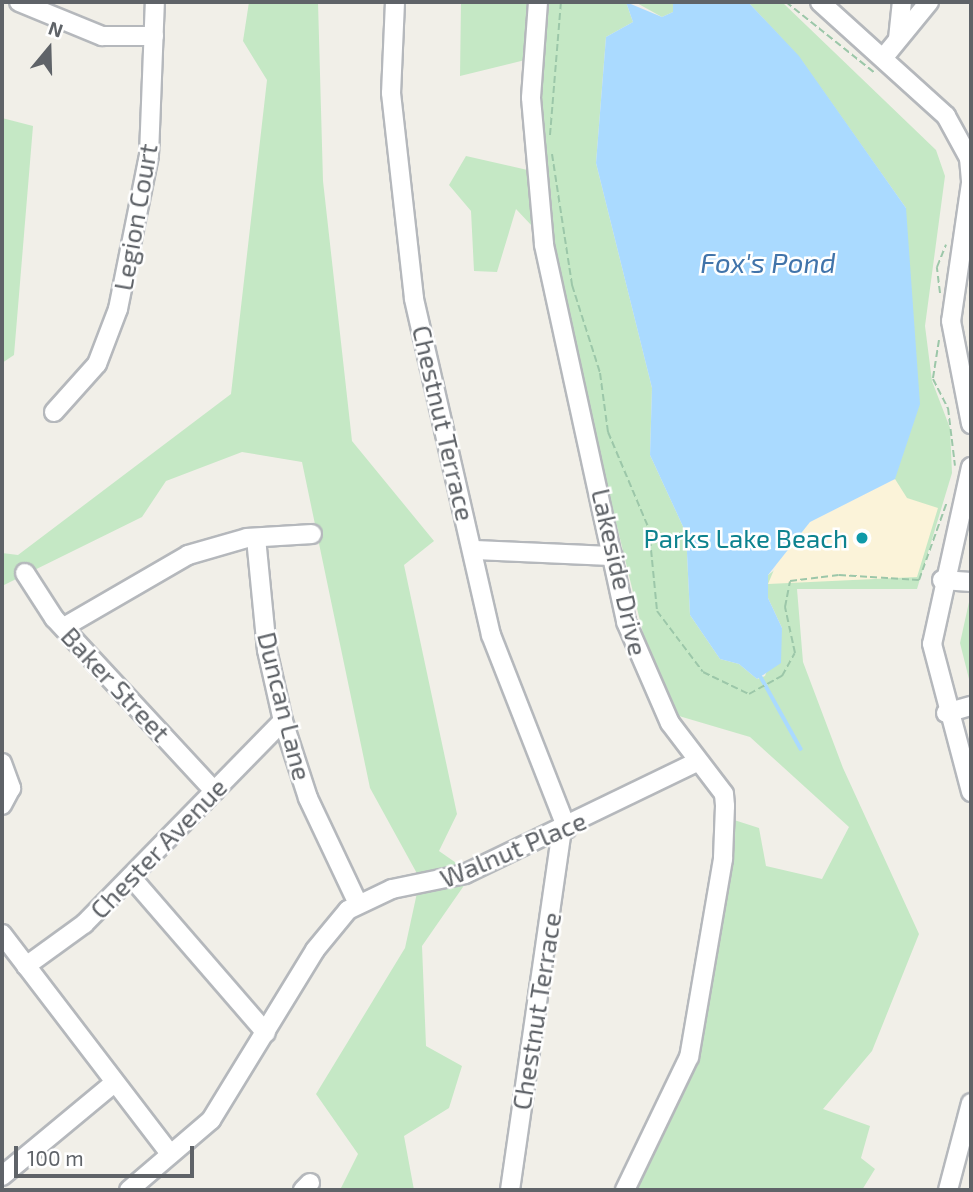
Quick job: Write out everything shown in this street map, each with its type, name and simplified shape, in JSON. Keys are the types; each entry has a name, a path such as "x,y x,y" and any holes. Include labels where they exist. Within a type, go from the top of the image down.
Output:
{"street":[{"path":"19,2 102,36 154,36"},
{"name":"Legion Court","path":"54,412 97,364 118,309 149,155 155,2"},
{"name":"Chestnut Terrace","path":"394,2 397,190 414,299 504,678 564,830 510,1190"},
{"name":"Lakeside Drive","path":"538,2 531,98 544,245 613,556 638,657 695,763 724,794 726,823 699,1018 689,1057 625,1190"},
{"path":"820,2 884,57 946,116 964,148 971,182 954,287 954,339 971,424"},
{"path":"898,39 902,2"},
{"path":"884,57 929,2"},
{"path":"963,470 932,644 946,713 971,792"},
{"path":"64,627 188,555 256,538 312,534"},
{"name":"Duncan Lane","path":"256,538 267,650 283,721 308,798 358,904"},
{"path":"473,550 613,556"},
{"name":"Baker Street","path":"25,573 64,627 214,791"},
{"path":"942,580 971,582"},
{"path":"946,713 971,706"},
{"name":"Chester Avenue","path":"26,966 83,924 283,721"},
{"path":"2,763 11,788 2,805"},
{"name":"Walnut Place","path":"129,1190 211,1120 316,950 358,904 392,889 465,874 564,830 695,763"},
{"path":"131,877 266,1033"},
{"path":"2,934 170,1154"},
{"path":"3,1171 114,1083"},
{"path":"948,1190 971,1103"}],"path":[{"path":"561,2 551,63 556,80 551,154 572,285 600,373 608,432 649,529 657,611 703,672 749,694 791,666 795,653 785,607 790,581 839,576 919,580 951,492"},
{"path":"786,2 884,79"},
{"path":"941,303 937,267 947,242"},
{"path":"954,339 933,379 948,408 963,470"}],"green space":[{"path":"249,2 318,2 323,181 352,441 434,541 404,565 457,814 439,851 472,874 422,946 426,1046 462,1066 449,1108 404,1136 414,1190 340,1190 358,1154 316,1094 405,948 420,879 370,788 302,462 242,452 166,481 142,517 2,586 2,553 18,555 231,394 267,80 243,41"},
{"path":"461,2 626,2 633,22 606,37 596,163 652,388 650,455 686,533 690,615 720,659 739,664 757,679 765,676 782,628 768,598 768,575 895,479 906,208 799,57 748,2 782,2 936,150 945,176 925,326 932,381 950,428 952,473 917,589 797,589 803,662 843,768 919,934 872,1051 823,1109 870,1126 861,1158 875,1169 862,1190 632,1190 679,1086 731,819 759,828 766,866 822,879 849,827 750,737 662,711 548,243 516,209 497,272 474,271 471,211 449,185 466,156 536,172 533,58 460,76"},
{"path":"635,2 673,2 673,12 662,17"},
{"path":"2,118 33,126 14,355 2,363"},
{"path":"971,593 971,687 960,643"}],"sand":[{"name":"Parks Lake Beach","path":"895,479 907,498 938,508 917,577 768,584 781,553 810,522"}],"water":[{"name":"Fox's Pond","path":"626,2 662,17 673,12 673,2 748,2 799,56 906,208 920,404 895,479 810,522 768,575 768,598 782,628 781,663 757,679 739,664 720,659 690,615 686,533 650,455 652,388 596,163 606,37 633,22"}],"waterway":[{"path":"761,677 801,749"}],"place":[{"name":"Parks Lake Beach","path":"862,538"}]}
